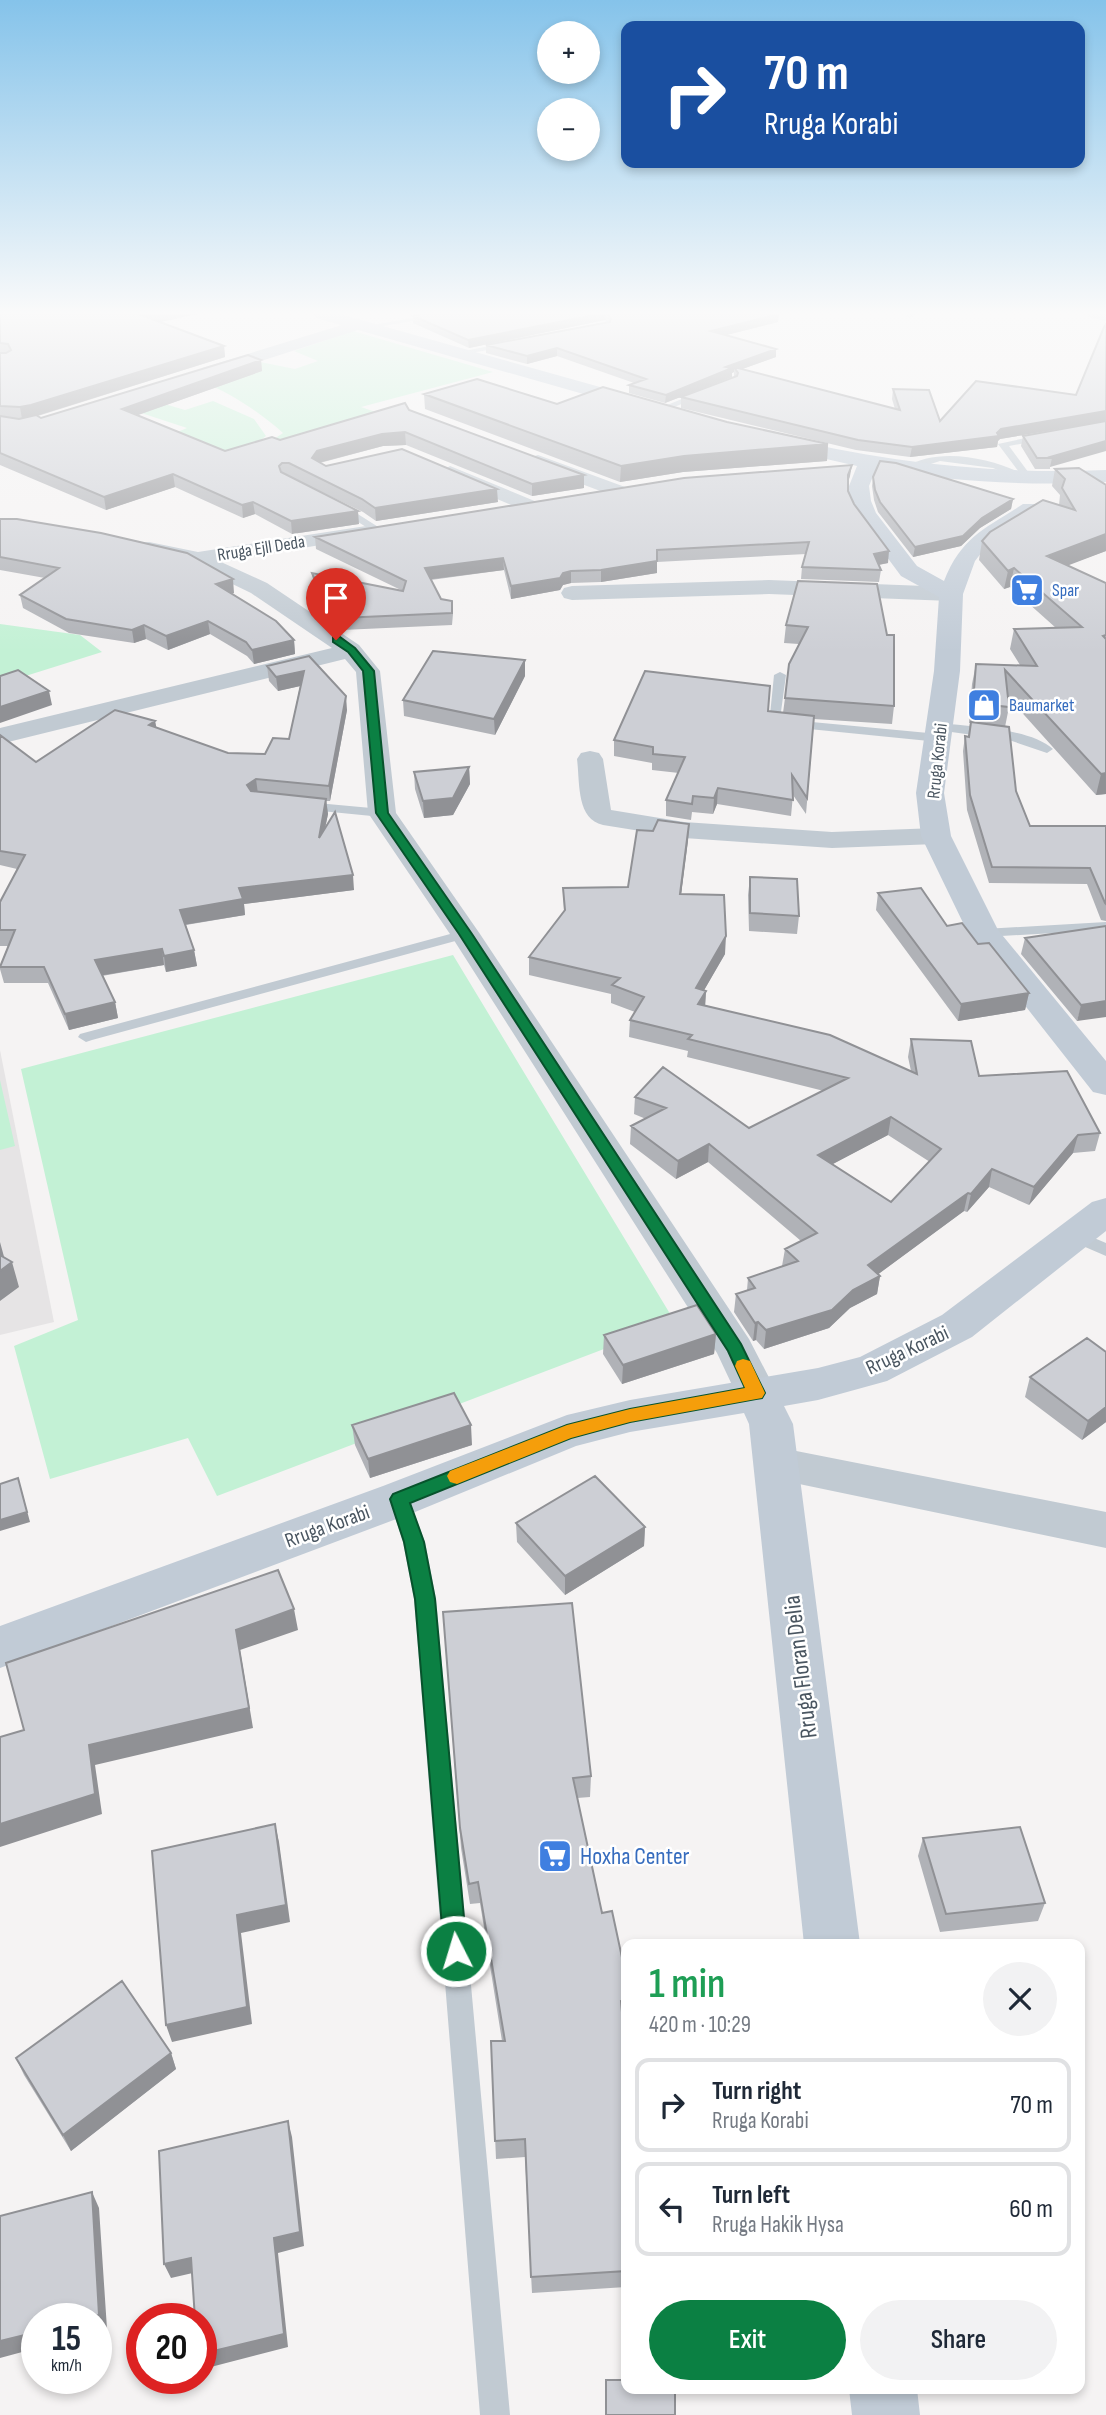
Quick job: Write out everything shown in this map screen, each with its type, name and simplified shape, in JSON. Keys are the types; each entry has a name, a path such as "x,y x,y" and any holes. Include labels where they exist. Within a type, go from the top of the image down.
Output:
{"street":[{"path":"753,436 867,464 1029,480 1106,476"},
{"path":"518,453 618,491"},
{"path":"430,464 530,506"},
{"path":"813,471 867,464"},
{"path":"867,464 859,485 860,501 866,514 909,571 951,594"},
{"path":"1029,480 1049,499"},
{"name":"Rruga Korabi","path":"1106,486 1049,499 976,543 964,560 951,594 940,733 930,793 936,836 984,933 1106,1084"},
{"path":"581,498 645,488"},
{"path":"492,512 555,502"},
{"name":"Rruga Ejll Deda","path":"198,559 404,526"},
{"path":"118,541 198,559 260,588 351,650 368,671 382,813 465,934 735,1349 756,1393"},
{"path":"572,593 769,587 951,594"},
{"path":"0,736 351,650"},
{"path":"590,759 598,813 603,817 684,830 832,840 936,836"},
{"name":"Rruga Korabi","path":"0,1647 399,1499 567,1432 630,1416 818,1384 872,1370 957,1326 1096,1233"},
{"name":"Rruga Floran Delia","path":"756,1393 771,1424 831,1939"},
{"path":"776,1464 1106,1530"},
{"path":"884,2394 886,2415"}],"lane":[{"path":"1029,480 1003,444 1052,435"},
{"path":"334,504 359,516 378,530"},
{"path":"780,675 773,722 1009,735 1032,741 1047,750"},
{"path":"286,804 382,813"},
{"path":"984,933 1106,926"},
{"path":"86,1037 465,934"},
{"path":"399,1499 414,1542 425,1599 495,2415"}],"shaded area":[{"path":"0,1050 54,1322 0,1335"}],"green space":[{"path":"183,427 259,427 266,436 257,443 200,458 156,441 187,428"},
{"path":"276,427 352,427 265,445 283,433"},
{"path":"0,624 80,635 102,652 0,684"},
{"path":"453,955 675,1322 217,1496 188,1438 50,1479 14,1346 78,1320 21,1069"},
{"path":"0,1080 15,1146 0,1150"}],"building":[{"path":"0,427 165,427 225,451 272,437 280,440 325,427 454,427 584,475 532,484 405,432 382,434 317,451 312,458 326,466 402,449 497,489 375,508 289,463 282,463 279,466 281,472 358,511 291,521 253,502 242,505 173,474 104,497 0,453"},
{"path":"513,427 749,427 828,444 684,456 621,466"},
{"path":"803,427 1014,427 1001,429 997,433 999,436 912,447 858,440"},
{"path":"1074,427 1106,427 1106,441 1050,457 1052,458 1037,458 1023,436"},
{"path":"880,461 896,463 1013,499 982,518 963,536 915,547 880,502 875,490 873,477"},
{"path":"852,465 848,475 848,491 854,504 889,551 874,554 881,570 802,567 809,542 657,550 657,561 601,570 571,571 563,573 560,578 511,586 503,558 425,568 441,599 452,601 452,613 341,618 327,608 312,573 403,591 406,581 315,537 684,478"},
{"path":"1079,468 1106,485 1106,534 1047,556 1106,583 1106,635 1103,636 1106,639 1106,773 1101,774 1005,670 1009,707 973,703 976,664 1037,666 1014,629 1082,627 1014,568 1008,571 982,541 990,532 1043,500 1075,510 1062,488 1065,479 1055,469"},
{"path":"0,519 17,519 101,533 187,553 233,579 216,584 276,621 294,640 252,650 246,642 208,621 166,636 144,625 132,630 66,619 20,595 59,568 0,557"},
{"path":"798,581 877,584 887,635 894,635 894,706 785,698 789,664 808,627 786,625"},
{"path":"433,651 525,660 494,719 403,700"},
{"path":"309,656 346,696 329,786 256,779 247,785 251,791 326,799 319,838 335,812 353,875 239,888 243,899 180,910 194,950 164,956 162,949 95,960 115,1002 65,1014 44,967 0,967 15,930 0,930 0,902 25,855 0,851 0,735 36,762 115,710 155,721 149,725 228,753 265,754 273,738 289,739 304,671 276,677 267,666"},
{"path":"18,670 49,691 0,707 0,676"},
{"path":"645,671 770,686 768,711 814,716 807,798 792,775 793,800 718,788 714,798 693,796 692,804 666,800 685,757 653,754 653,747 614,740"},
{"path":"971,722 1009,727 1016,791 1030,826 1106,826 1106,904 1090,868 992,867 970,795 965,736 969,737"},
{"path":"469,767 453,798 423,801 414,772"},
{"path":"658,820 689,824 680,894 724,895 726,936 696,988 706,991 698,1004 830,1035 917,1074 911,1039 971,1041 979,1076 1067,1071 1100,1133 1078,1135 1034,1187 992,1169 971,1194 968,1193 868,1265 880,1276 853,1290 832,1310 766,1330 758,1322 755,1323 736,1294 755,1288 748,1278 798,1261 785,1249 817,1233 709,1144 678,1161 631,1126 666,1108 635,1097 663,1067 749,1128 848,1078 688,1039 692,1035 630,1020 644,997 612,985 620,978 529,957 565,910 563,888 628,887 637,830 653,831","holes":["891,1117 941,1149 891,1202 818,1155"]},
{"path":"750,877 797,879 799,916 750,913"},
{"path":"921,888 947,926 962,923 978,944 989,943 1029,993 961,1004 878,893"},
{"path":"1106,926 1106,1001 1081,1005 1025,938"},
{"path":"0,1255 12,1262 0,1271"},
{"path":"697,1305 716,1334 623,1365 604,1335"},
{"path":"1087,1338 1106,1352 1106,1407 1088,1421 1030,1377"},
{"path":"454,1393 471,1425 368,1459 352,1425"},
{"path":"595,1476 645,1527 565,1576 516,1523"},
{"path":"18,1478 27,1512 0,1520 0,1484"},
{"path":"278,1570 294,1609 236,1630 249,1708 89,1745 95,1794 0,1824 0,1737 24,1730 6,1663"},
{"path":"572,1603 591,1776 573,1778 602,1913 612,1911 621,1953 621,2271 531,2277 525,2139 495,2141 491,2041 505,2041 478,1882 469,1884 460,1828 443,1612"},
{"path":"275,1824 286,1905 237,1915 247,2007 166,2025 152,1851"},
{"path":"1020,1827 1045,1903 946,1914 923,1838"},
{"path":"122,1981 171,2053 63,2135 16,2058"},
{"path":"288,2121 300,2232 274,2238 284,2334 217,2350 217,2303 194,2303 191,2258 164,2264 159,2151"},
{"path":"92,2192 98,2303 21,2303 21,2336 0,2341 0,2216"},
{"path":"606,2380 621,2380 621,2394 675,2394 675,2415 606,2415"}],"slow traffic":[{"path":"457,1476 567,1432 630,1416 756,1393 743,1366"}],"place":[{"name":"Spar","path":"1027,590"},
{"name":"Baumarket","path":"984,705"},
{"name":"Hoxha Center","path":"555,1856"}],"route":[{"path":"336,640 351,650 368,671 382,813 465,934 735,1349 756,1393 630,1416 567,1432 399,1499 414,1542 425,1599 456,1951"}]}
